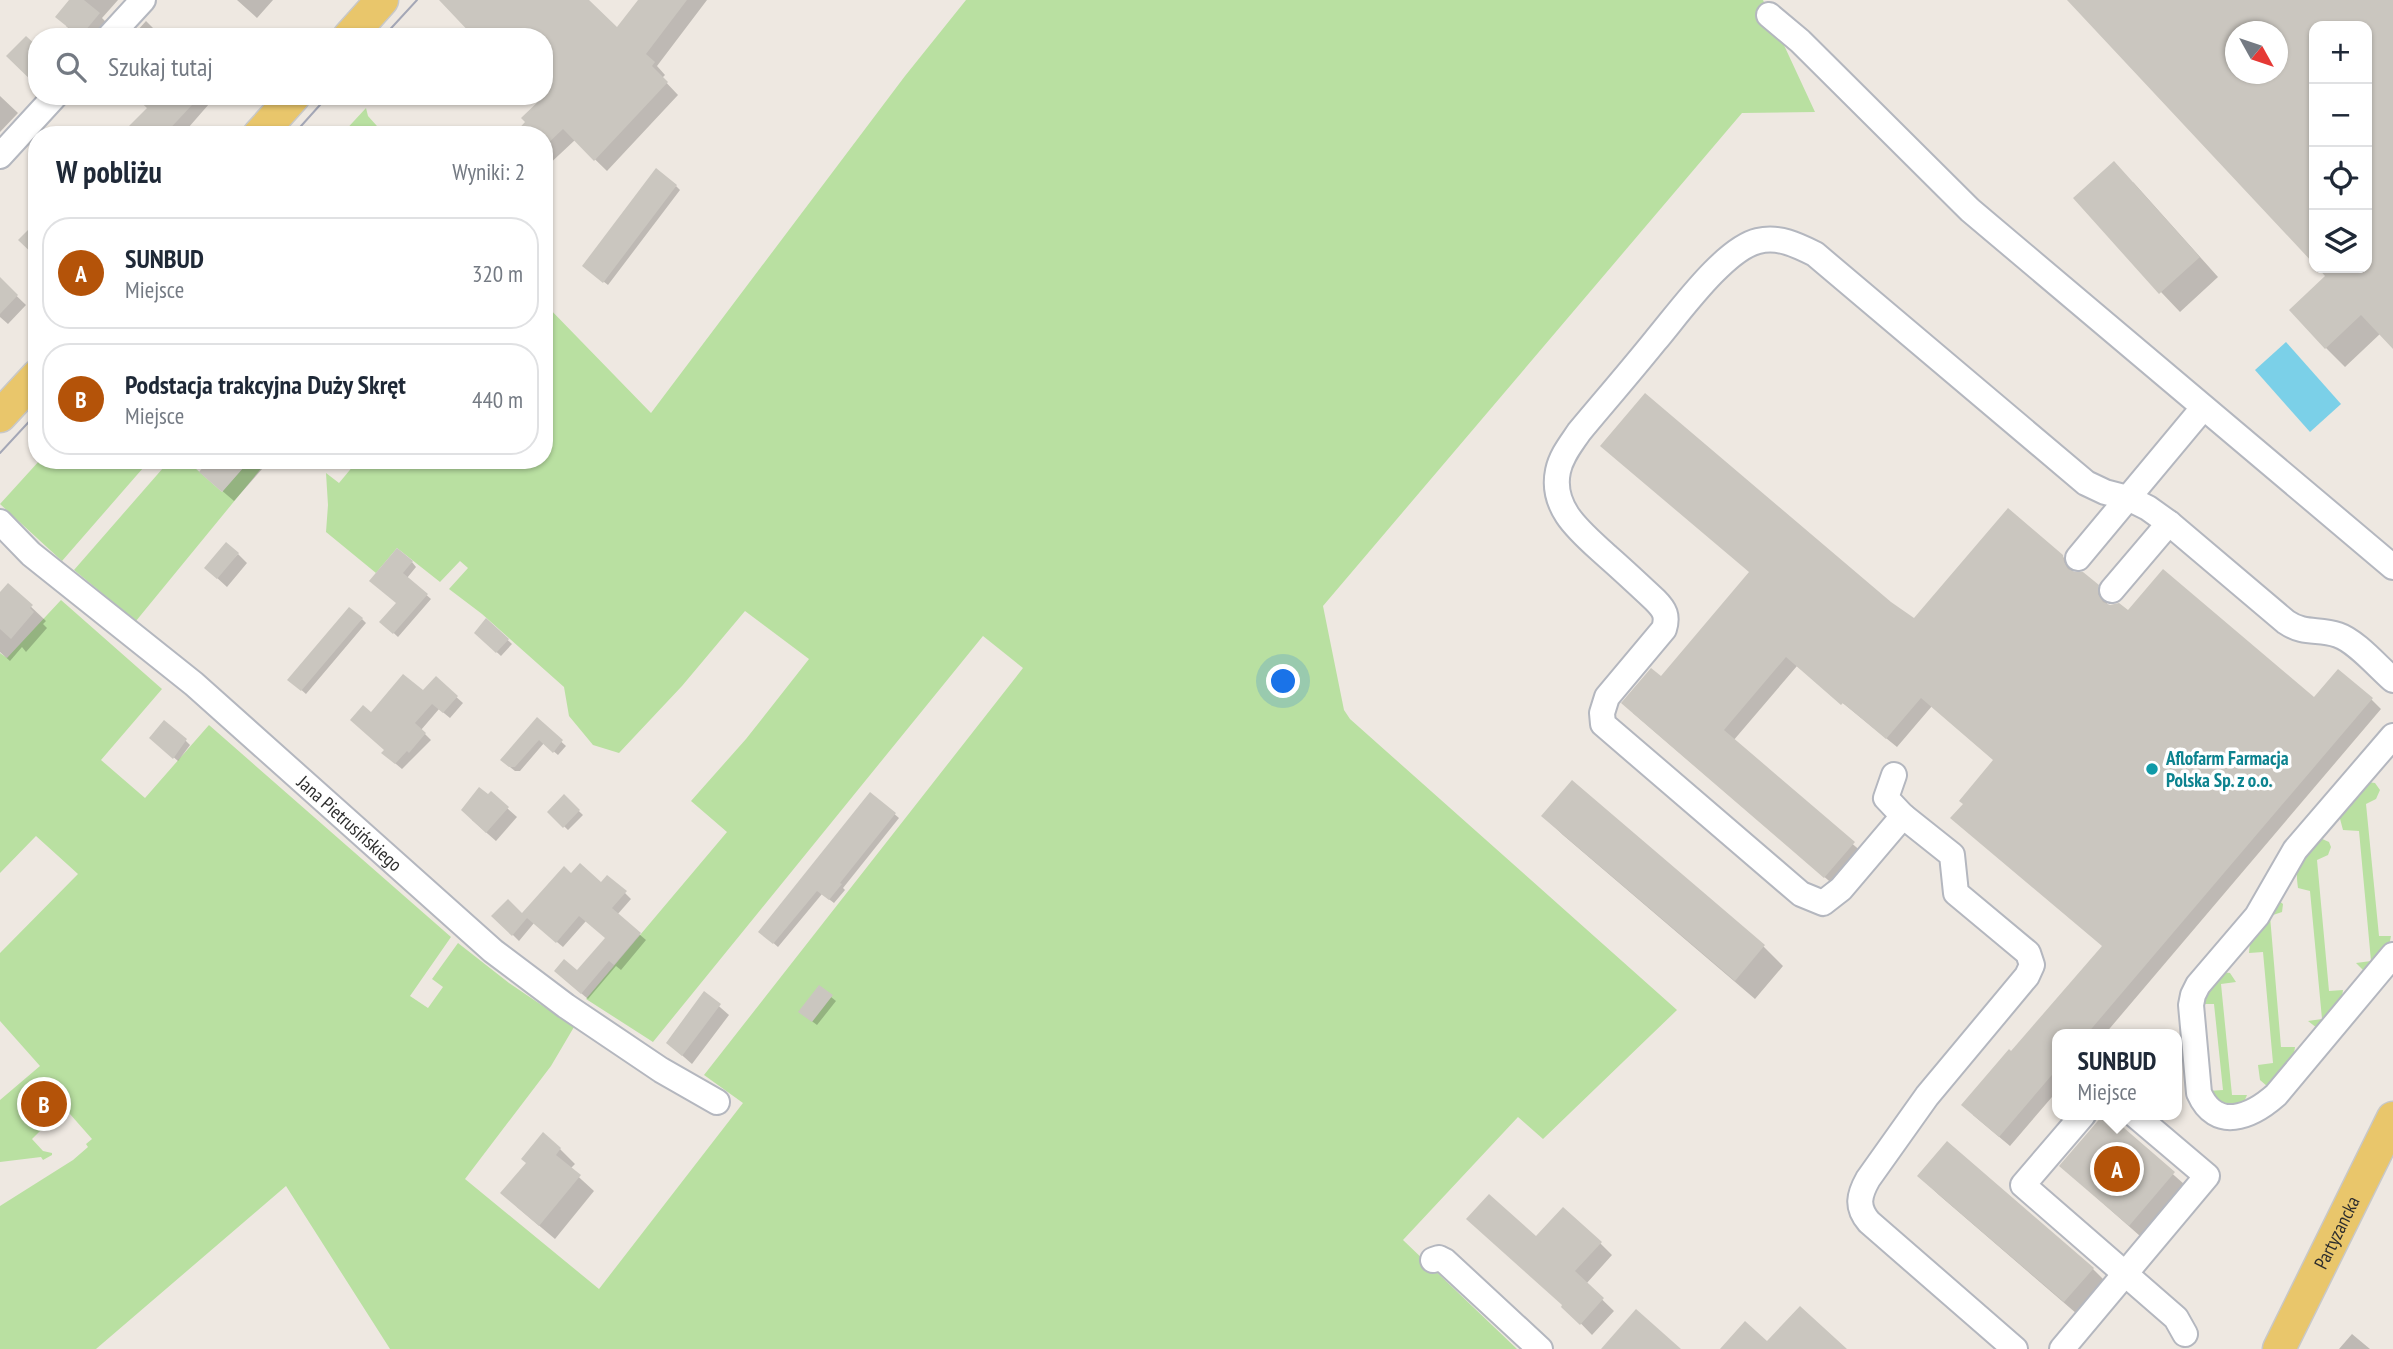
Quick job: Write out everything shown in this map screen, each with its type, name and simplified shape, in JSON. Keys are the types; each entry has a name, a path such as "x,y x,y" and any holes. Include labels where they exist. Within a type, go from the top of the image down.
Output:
{"main road":[{"path":"357,28 382,0"},
{"path":"267,126 286,105"},
{"path":"0,416 28,386"},
{"name":"Partyzancka","path":"2279,1349 2393,1118"}],"street":[{"path":"117,28 143,0"},
{"path":"1769,15 1800,41 1970,210 2393,567"},
{"path":"0,156 46,105"},
{"path":"1903,816 1840,889 1823,903 1801,894 1604,723 1602,713 1607,697 1664,629 1667,620 1664,610 1656,600 1575,527 1564,510 1558,493 1558,471 1565,453 1579,432 1702,285 1728,258 1744,246 1759,241 1778,240 1806,250 1831,266 2086,483 2148,508 2296,629 2346,638 2393,680"},
{"path":"2078,558 2203,408"},
{"name":"Jana Pietrusińskiego","path":"0,522 31,554 194,684 427,895 502,958 661,1070 717,1102"},
{"path":"2112,590 2169,523"},
{"path":"2393,736 2295,850 2257,916 2198,985 2191,1005 2200,1093 2204,1103 2212,1112 2232,1117 2245,1115 2265,1104 2276,1095 2393,956"},
{"path":"1894,775 1886,798 1903,816 1952,855 1956,893 2028,953 2032,965 2027,976 1927,1096 1868,1178 1861,1191 1861,1213 2015,1349"},
{"path":"2079,1120 2023,1185 2176,1318 2185,1334"},
{"path":"2062,1349 2207,1176 2141,1120"},
{"path":"1433,1260 1439,1258 1445,1261 1540,1349"}],"green space":[{"path":"966,0 1763,0 1815,112 1742,113 1323,606 1344,710 1350,719 1677,1010 1543,1139 1518,1117 1403,1240 1517,1349 390,1349 286,1186 96,1349 0,1349 0,1206 73,1160 88,1147 86,1144 92,1139 40,1080 19,1099 44,1127 32,1139 43,1151 52,1155 43,1160 41,1157 0,1162 0,1100 40,1066 0,1021 0,953 78,874 36,836 0,873 0,653 7,658 61,600 162,689 101,760 145,798 209,725 451,937 410,996 428,1008 443,987 432,979 458,943 509,983 574,1027 551,1066 465,1179 599,1289 743,1103 704,1075 1023,668 983,636 653,1042 586,999 727,832 691,801 746,739 809,659 745,611 682,686 619,753 593,745 569,716 564,687 482,614 449,589 468,568 460,561 440,582 397,548 376,573 326,532 326,473 339,483 351,469 553,469 553,312 651,413 905,76"},
{"path":"366,108 368,116 377,126 349,126"},
{"path":"32,469 142,469 62,561 0,504"},
{"path":"162,469 196,469 222,492 242,469 261,469 136,621 74,570"},
{"path":"2368,782 2375,783 2380,790 2376,799 2366,804 2379,936 2391,936 2389,946 2364,971 2356,963 2371,961 2359,831 2343,830 2339,815"},
{"path":"2320,838 2329,842 2331,847 2328,855 2317,860 2329,991 2343,990 2341,1004 2317,1028 2308,1021 2322,1019 2310,891 2298,888 2297,871 2300,860"},
{"path":"2278,900 2283,904 2282,912 2270,916 2281,1047 2295,1047 2294,1054 2268,1087 2260,1080 2258,1065 2273,1063 2263,952 2249,953 2250,942"},
{"path":"2222,972 2230,973 2236,982 2221,984 2232,1095 2247,1095 2244,1102 2230,1110 2208,1091 2223,1090 2214,1004 2199,1004"}],"water":[{"path":"2286,342 2341,404 2310,432 2255,370"}],"building":[{"path":"69,0 84,0 100,13 88,28 69,28 55,17"},
{"path":"439,0 589,0 617,27 638,0 687,0 646,54 655,62 652,66 668,82 594,161 563,129 553,138 553,126 521,126 525,122 521,118 535,105 553,105 553,28 465,28"},
{"path":"2067,0 2393,0 2393,349 2361,315 2325,349 2289,310 2325,276 2322,273 2372,273 2372,21 2309,21 2309,259"},
{"path":"26,36 28,38 28,77 6,56"},
{"path":"144,105 192,105 172,126 129,126 147,108"},
{"path":"2114,161 2200,257 2159,294 2073,198"},
{"path":"656,168 677,185 603,283 582,266"},
{"path":"28,230 28,249 18,240"},
{"path":"0,277 18,295 0,314"},
{"name":"Aflofarm Farmacja Polska Sp. z o.o.","path":"1645,393 1891,602 1914,618 2008,508 2063,555 2068,569 2083,572 2099,585 2098,594 2103,602 2110,605 2119,603 2128,610 2163,569 2314,697 2338,669 2373,698 2091,1029 2052,1029 2052,1075 1999,1137 1961,1105 2102,946 1950,818 1963,804 1959,801 1993,760 1921,698 1886,739 1843,703 1841,705 1786,657 1724,730 1855,842 1824,878 1621,703 1651,668 1661,676 1749,572 1600,446"},
{"path":"202,469 242,469 222,492 199,472"},
{"path":"226,542 239,553 217,579 204,568"},
{"path":"397,548 413,561 403,573 428,594 393,634 379,622 396,603 369,581"},
{"path":"8,583 33,605 30,608 34,612 11,639 0,629 0,592"},
{"path":"349,607 363,618 301,691 287,680"},
{"path":"486,618 509,639 496,653 474,633"},
{"path":"403,674 423,690 436,676 458,696 443,713 432,704 415,723 426,733 409,753 407,751 395,764 381,753 384,750 350,720 363,705 371,712"},
{"path":"537,717 563,740 553,753 539,740 515,767 509,767 500,760"},
{"path":"164,720 187,739 173,759 149,738"},
{"path":"1572,780 1765,945 1735,981 1541,816"},
{"path":"479,787 488,794 491,791 509,807 486,833 461,810"},
{"path":"870,792 896,813 829,900 817,891 773,944 758,932"},
{"path":"564,794 580,810 563,828 547,812"},
{"path":"580,863 601,882 607,875 627,891 612,908 641,933 614,965 609,961 581,994 554,971 564,959 577,970 605,938 579,916 556,943 527,918 512,936 491,916 508,899 522,913 564,866 571,873"},
{"path":"819,985 833,995 812,1022 798,1012"},
{"path":"704,991 721,1004 682,1056 666,1043"},
{"path":"40,1083 64,1110 48,1125 24,1097"},
{"path":"2099,1120 2115,1120 2175,1172 2129,1226 2059,1166"},
{"path":"543,1132 561,1148 556,1155 581,1175 539,1226 500,1193 526,1163 521,1159"},
{"path":"1947,1141 2094,1268 2064,1302 1917,1176"},
{"path":"1489,1194 1536,1236 1563,1207 1602,1242 1575,1271 1604,1298 1580,1325 1562,1305 1466,1219"},
{"path":"1800,1306 1847,1349 1720,1349 1745,1321 1767,1341"},
{"path":"1636,1309 1681,1349 1601,1349"}],"tram line":[{"path":"391,28 417,0"},
{"path":"301,126 320,105"},
{"path":"0,453 28,423"}],"place":[{"name":"Aflofarm Farmacja Polska Sp. z o.o.","path":"2152,769"},
{"name":"Podstacja trakcyjna Duży Skręt","path":"44,1104"},
{"name":"SUNBUD","path":"2117,1169"}]}
